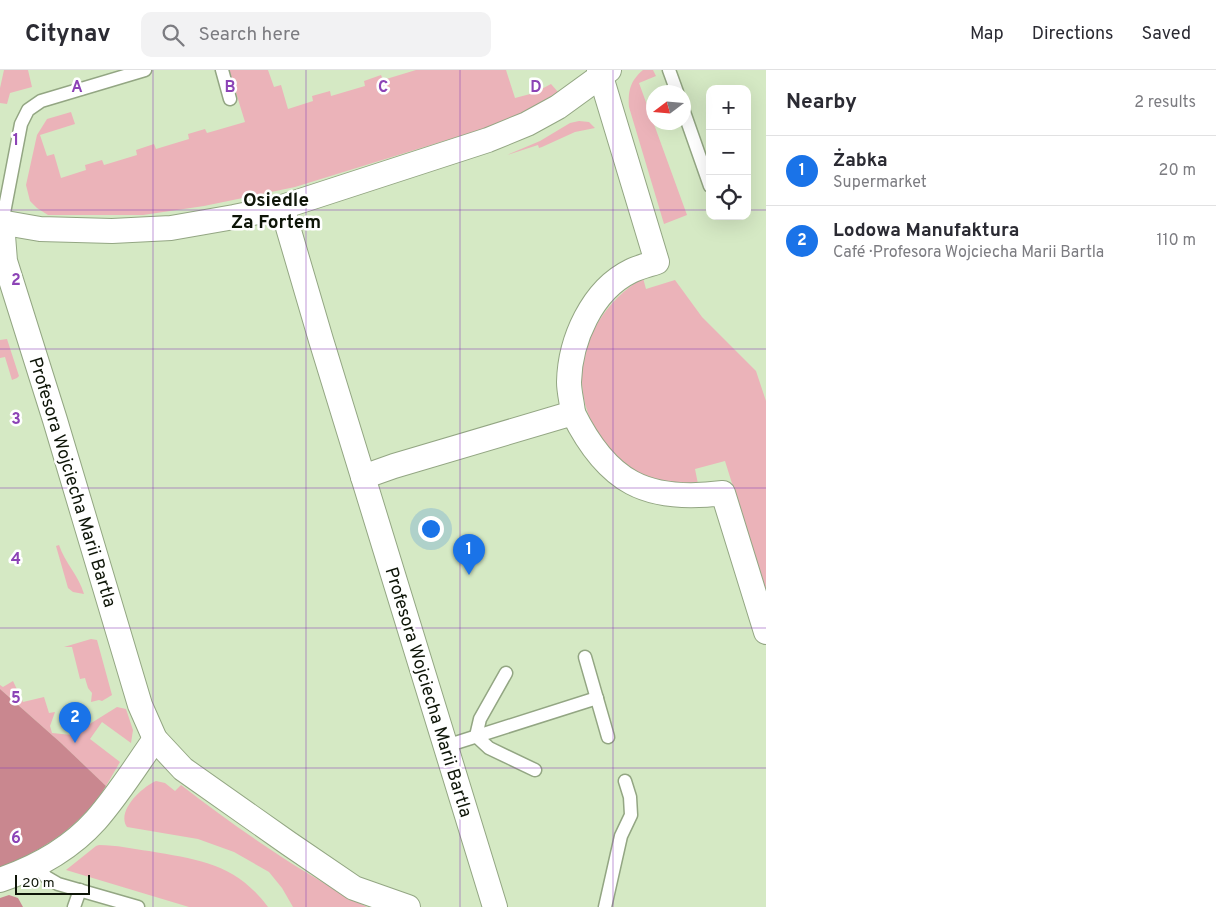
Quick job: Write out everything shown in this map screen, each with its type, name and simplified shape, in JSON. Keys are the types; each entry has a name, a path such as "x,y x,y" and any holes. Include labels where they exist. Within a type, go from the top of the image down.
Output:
{"street":[{"path":"1,222 40,229 112,231 171,228 282,207 488,140 527,124 558,107 603,72 657,262 629,272 609,286 593,306 580,328 572,353 569,382 573,412 583,434 600,458 619,475 646,489 674,496 698,496 723,492 766,632"},
{"name":"Profesora Wojciecha Marii Bartla","path":"282,207 495,907"},
{"name":"Profesora Wojciecha Marii Bartla","path":"1,222 6,264 140,705 155,739 183,769 354,888 408,907"},
{"path":"363,477 573,412"},
{"path":"0,880 36,864 70,844 97,819 155,739"}],"lane":[{"path":"1,222 22,124 28,110 41,101 125,73 146,70"},
{"path":"222,70 230,99"},
{"path":"669,70 674,85"},
{"path":"690,130 706,175"},
{"path":"585,658 608,737"},
{"path":"476,736 480,719 506,673"},
{"path":"446,746 597,698"},
{"path":"476,736 489,748 535,770"},
{"path":"605,907 621,836 631,815 630,797 625,781"},
{"path":"36,864 50,880 138,907"},
{"path":"74,907 80,890"}],"shaded area":[{"path":"4,70 28,70 32,87 10,93 7,104 0,103 0,88"},
{"path":"229,70 268,70 274,87 281,85 288,109 313,101 312,96 330,91 331,96 365,86 364,81 381,75 383,80 416,70 506,70 515,98 534,93 551,84 558,92 512,120 295,187 204,206 143,215 48,215 30,201 26,185 37,135 47,119 71,112 75,124 40,135 47,156 54,154 61,178 86,170 85,165 102,160 104,165 137,155 136,150 154,144 156,149 189,139 188,134 205,129 207,133 245,122"},
{"path":"643,70 653,70 656,76 639,83 646,102 646,130 656,130 687,215 664,224 629,107 629,96 635,78"},
{"path":"579,121 589,122 595,128 575,132 539,148 538,145 507,155 540,141 570,123"},
{"path":"643,278 646,289 675,280 702,317 756,371 766,401 766,592 725,461 695,469 698,484 675,483 653,479 629,468 621,461 607,446 593,424 584,401 582,377 585,354 593,332 605,311 622,293"},
{"path":"7,339 19,376 12,380 5,357 0,358 0,340"},
{"path":"59,545 84,594 73,592 68,588 56,546"},
{"path":"91,639 97,640 112,695 102,701 91,702 92,693 88,688 85,678 80,679 72,647 64,647"},
{"path":"13,681 23,702 44,697 49,713 55,712 50,726 52,733 72,735 117,707 126,709 133,730 131,743 102,722 90,739 120,762 106,786 0,689 0,685 3,687"},
{"path":"0,689 106,786 85,813 60,835 16,861 0,867"},
{"path":"156,781 165,783 175,791 181,785 271,850 367,907 293,907 282,888 269,872 234,852 198,839 127,827 125,814 132,800 144,788"},
{"path":"99,845 118,846 184,857 215,866 243,881 256,892 268,907 189,907 66,870"},
{"path":"9,895 18,898 23,907 0,907 0,898"}],"place":[{"name":"Żabka","path":"469,575"},
{"name":"Lodowa Manufaktura","path":"75,743"}],"district":[{"name":"Osiedle Za Fortem","path":"276,210"}]}
